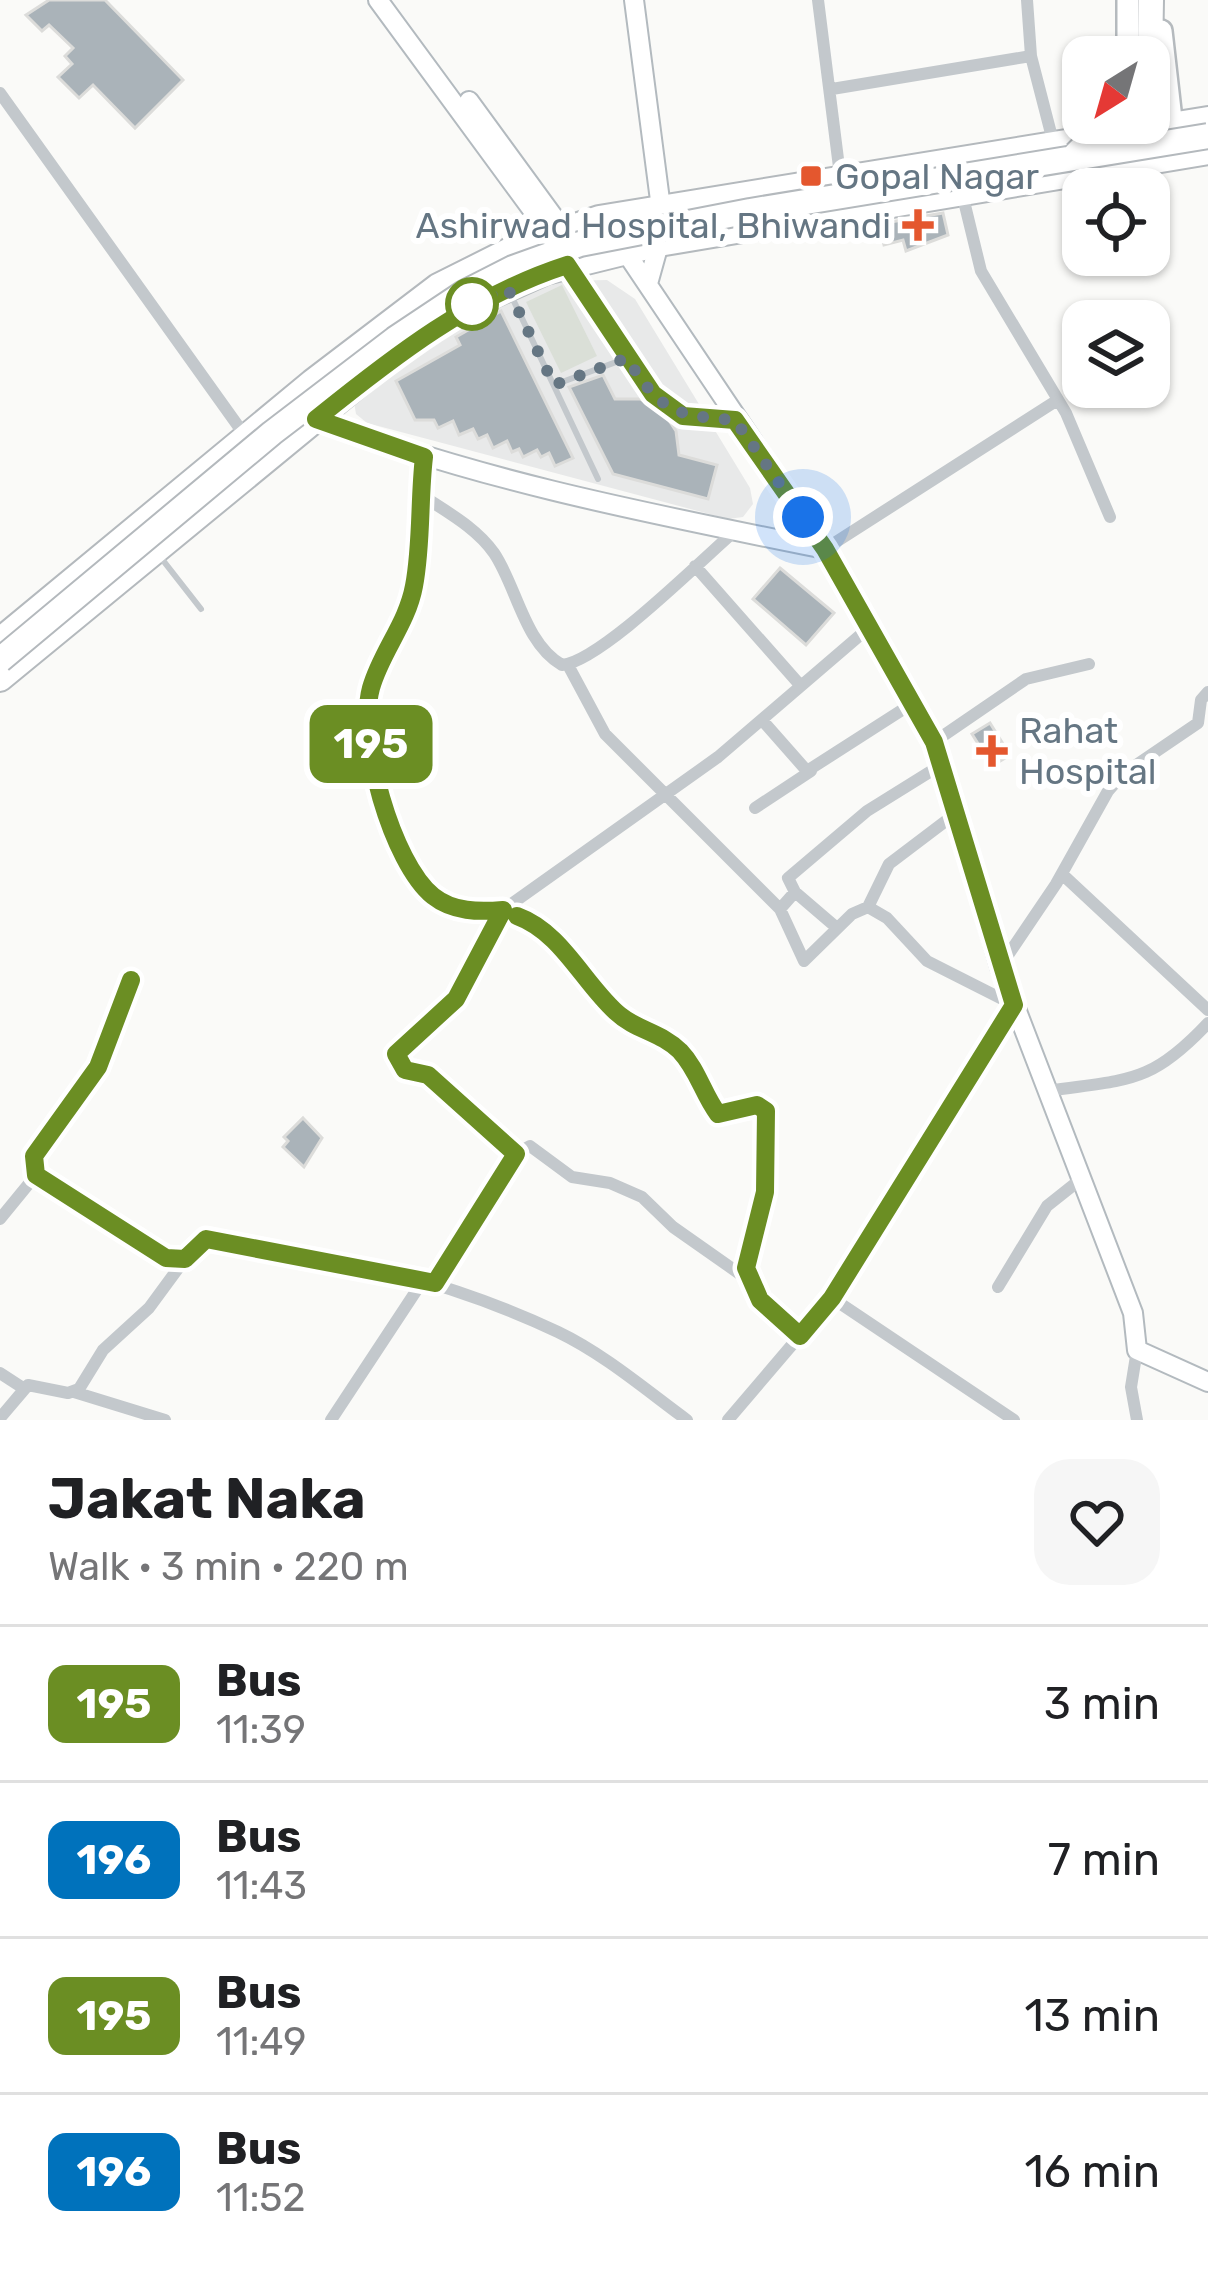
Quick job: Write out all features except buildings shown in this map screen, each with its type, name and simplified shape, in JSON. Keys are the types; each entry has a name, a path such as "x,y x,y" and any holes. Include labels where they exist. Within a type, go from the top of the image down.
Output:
{"highway":[{"path":"1132,36 1133,0"},
{"path":"1148,36 1151,0"},
{"path":"1170,123 1208,119"},
{"path":"1170,130 1208,136"},
{"path":"0,660 343,379 464,293 513,268 580,244 1084,144"},
{"path":"0,640 438,286 559,231 618,215 1084,144"},
{"path":"0,679 387,362 467,307 508,289 572,266 659,244 1208,152"}],"main road":[{"path":"1161,0 1162,36"},
{"path":"1129,164 1135,144"},
{"path":"1159,144 1173,158"}],"street":[{"path":"634,0 661,208 659,244 649,280"},
{"path":"818,0 844,212"},
{"path":"1027,0 1031,56 1065,150"},
{"path":"386,2 559,231 572,266"},
{"path":"832,89 1031,56"},
{"path":"0,93 264,463"},
{"path":"959,162 981,271 1066,413 1110,517"},
{"path":"618,215 622,252 649,280 735,420 825,549 934,742 1000,967 1133,1313 1138,1350 1131,1387 1137,1420"},
{"path":"284,406 424,457 825,549 1056,400"},
{"path":"424,457 412,594 370,691 369,736 399,848 436,898 457,908 503,910 539,924 616,1012 679,1050 700,1077 718,1114 757,1105 766,1111 765,1192 747,1255 748,1280"},
{"path":"420,494 485,541 539,641 551,658 568,665 604,734 780,910 804,961 868,907 889,864 955,814"},
{"path":"568,665 621,630 735,531"},
{"path":"694,566 800,686"},
{"path":"516,1154 428,1075 405,1070 396,1059 407,1041 456,999 503,910 664,797 872,625"},
{"path":"934,742 1026,679 1089,664"},
{"path":"1000,967 1062,874 1108,791 1123,774 1205,720 1201,700 1208,692"},
{"path":"755,808 913,704"},
{"path":"762,720 803,768 812,770"},
{"path":"838,928 795,892 788,878 867,811 940,765"},
{"path":"1062,874 1208,1010"},
{"path":"780,910 795,892"},
{"path":"868,907 887,919 927,961 1014,1005"},
{"path":"0,1220 36,1175 34,1156 98,1067 131,980"},
{"path":"728,1420 832,1298 1014,1005"},
{"path":"1048,1091 1152,1072 1186,1048 1208,1023"},
{"path":"331,1420 516,1154 530,1146 572,1177 628,1189 748,1280 760,1300 800,1336"},
{"path":"36,1175 158,1255 185,1259"},
{"path":"998,1287 1047,1206 1081,1179"},
{"path":"74,1393 103,1349 149,1308 206,1239 429,1281 558,1332 687,1420"},
{"path":"832,1298 1014,1420"},
{"path":"1138,1350 1208,1382"},
{"path":"0,1373 23,1388 74,1393 165,1420"},
{"path":"0,1418 23,1388"}],"lane":[{"path":"572,266 653,394 683,416 735,420"},
{"path":"508,289 598,479"},
{"path":"554,385 627,358"},
{"path":"155,552 201,609"}],"shaded area":[{"path":"556,275 561,281 607,280 635,299 750,488 753,504 743,517 728,519 367,423 356,414 354,402 461,317"},
{"path":"562,285 597,356 561,373 526,302"}],"bus line":[{"name":"195","path":"131,980 98,1067 34,1156 36,1175 148,1249 173,1260 185,1259 206,1239 222,1240 435,1283 516,1154 428,1075 405,1070 396,1054 456,999 503,910 457,908 436,898 420,882 399,848 369,736 370,691 412,594 424,457 316,419 467,307 567,265 653,394 683,416 735,420 872,625 934,742 1014,1005 832,1298 800,1336 760,1300 746,1268 765,1192 766,1111 757,1105 718,1114 700,1077 679,1050 616,1012 539,924 517,916"}],"place":[{"name":"Gopal Nagar","path":"811,176"},
{"name":"Ashirwad Hospital, Bhiwandi","path":"918,225"},
{"name":"Rahat Hospital","path":"992,751"}],"route":[{"path":"472,304 508,289 554,385 627,358 653,394 683,416 735,420 803,517"}]}
